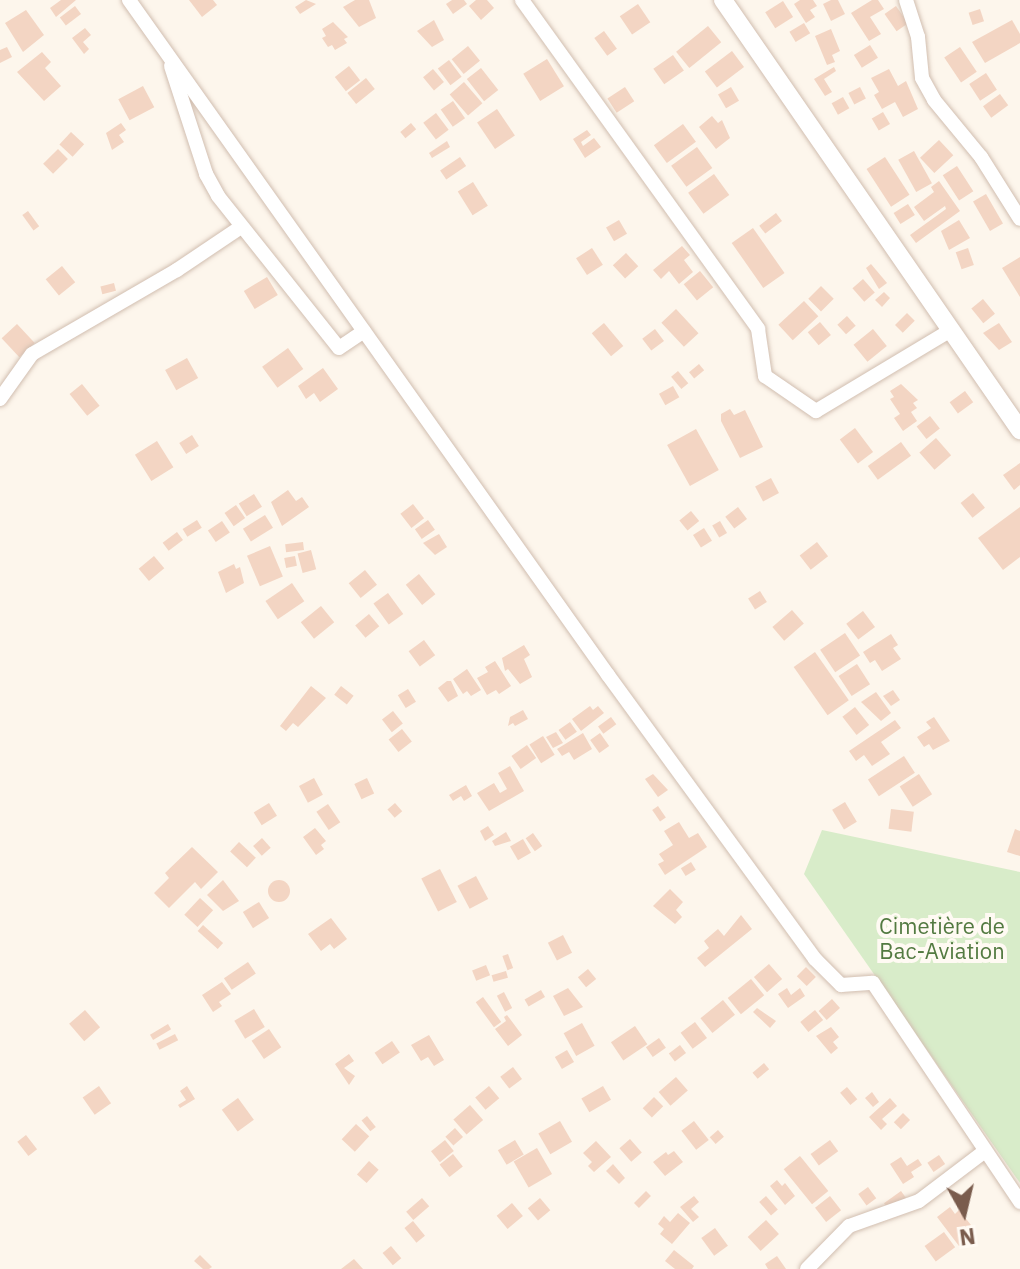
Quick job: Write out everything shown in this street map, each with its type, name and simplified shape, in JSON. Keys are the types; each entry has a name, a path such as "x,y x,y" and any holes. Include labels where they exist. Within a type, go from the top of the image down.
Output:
{"street":[{"path":"129,0 608,675 815,959 841,985 873,983 1020,1202"},
{"path":"522,0 758,329 765,376 816,411 951,330"},
{"path":"723,0 1020,430"},
{"path":"906,0 918,37 922,78 934,100 981,157 1020,219"},
{"path":"166,53 206,174 241,227 339,348 364,331"},
{"path":"0,399 32,354 177,270 241,227"},
{"path":"807,1269 849,1226 919,1201 985,1151"}],"green space":[{"name":"Cimetière de Bac-Aviation","path":"822,830 1020,872 1020,1183 804,874"}],"building":[{"path":"61,0 76,0 56,17 50,8"},
{"path":"189,0 213,0 217,5 202,17"},
{"path":"306,0 316,4 300,14 295,7"},
{"path":"355,0 369,0 376,18 359,27 343,7"},
{"path":"452,0 464,0 467,4 453,14 446,4"},
{"path":"476,0 487,0 494,8 481,20 469,6"},
{"path":"800,0 813,0 817,6 810,10 815,17 806,23 794,4"},
{"path":"838,0 845,14 831,21 823,4"},
{"path":"872,0 878,0 884,9 870,17 881,34 869,41 851,13"},
{"path":"783,1 793,17 775,28 765,12"},
{"path":"638,4 650,22 632,35 620,16"},
{"path":"75,6 81,14 66,25 60,17"},
{"path":"896,6 908,23 897,31 885,14"},
{"path":"980,9 984,21 973,25 969,13"},
{"path":"26,10 44,35 23,52 5,23"},
{"path":"434,20 444,40 432,47 417,31"},
{"path":"1012,20 1020,34 1020,43 985,63 972,42"},
{"path":"333,22 348,37 344,39 347,43 335,50 332,45 328,47 322,38 326,36 322,29"},
{"path":"804,23 810,33 796,42 789,32"},
{"path":"708,26 721,42 689,68 676,52"},
{"path":"85,28 91,35 83,42 89,49 84,54 72,38"},
{"path":"831,29 840,51 832,55 835,62 827,65 815,36"},
{"path":"604,31 617,49 607,56 594,38"},
{"path":"870,45 878,58 862,68 854,55"},
{"path":"468,46 480,61 464,74 452,59"},
{"path":"7,47 12,57 0,63 0,50"},
{"path":"960,47 977,72 961,82 944,58"},
{"path":"732,51 744,67 717,87 705,71"},
{"path":"42,52 51,62 45,68 61,86 44,101 17,72"},
{"path":"673,55 684,71 664,84 653,69"},
{"path":"547,59 564,86 540,101 523,74"},
{"path":"449,60 462,77 450,85 438,68"},
{"path":"349,66 360,80 346,91 335,77"},
{"path":"834,67 836,71 824,79 832,92 825,96 814,79"},
{"path":"481,68 498,90 484,101 467,79"},
{"path":"433,69 444,82 434,90 423,77"},
{"path":"889,69 898,86 906,81 918,109 903,117 895,102 882,109 874,95 879,92 871,78"},
{"path":"986,73 997,90 980,101 969,84"},
{"path":"366,78 375,89 356,104 347,93"},
{"path":"464,82 482,103 468,116 450,94"},
{"path":"143,86 154,107 130,120 118,99"},
{"path":"625,87 634,101 617,113 607,98"},
{"path":"731,87 739,101 726,108 718,94"},
{"path":"860,87 866,99 854,104 848,93"},
{"path":"1000,94 1008,105 991,118 983,106"},
{"path":"843,97 849,108 838,115 832,103"},
{"path":"453,101 465,118 453,127 441,110"},
{"path":"497,109 515,136 495,149 477,122"},
{"path":"883,112 890,124 879,131 872,118"},
{"path":"436,113 449,130 436,139 423,123"},
{"path":"712,116 718,123 722,120 730,138 716,149 699,127"},
{"path":"121,123 126,130 119,135 124,142 112,150 106,133"},
{"path":"411,123 416,129 405,138 400,132"},
{"path":"683,124 696,142 667,163 654,145"},
{"path":"587,130 591,135 581,142 583,146 594,138 601,147 585,158 573,139"},
{"path":"71,132 84,144 73,157 59,144"},
{"path":"939,140 953,155 934,173 920,158"},
{"path":"447,141 450,147 432,158 429,153"},
{"path":"697,147 712,168 686,187 671,166"},
{"path":"58,149 68,159 53,174 43,164"},
{"path":"914,151 932,183 916,192 898,160"},
{"path":"460,157 466,166 446,180 440,170"},
{"path":"885,157 910,195 891,207 867,169"},
{"path":"957,166 973,191 959,200 943,175"},
{"path":"714,174 729,195 703,214 688,193"},
{"path":"939,181 960,211 916,243 910,235 946,209 945,206 924,221 914,207 934,192 931,187"},
{"path":"473,182 488,206 473,215 458,192"},
{"path":"986,194 1003,223 990,231 973,202"},
{"path":"908,204 915,215 900,224 894,213"},
{"path":"28,211 39,226 34,230 22,215"},
{"path":"776,213 782,221 765,234 759,226"},
{"path":"619,220 627,234 614,241 606,228"},
{"path":"959,220 970,238 949,250 941,231"},
{"path":"753,228 785,273 763,288 732,243"},
{"path":"682,246 690,255 684,260 693,272 679,284 669,271 661,279 653,270"},
{"path":"592,248 603,265 587,275 576,258"},
{"path":"968,248 974,265 962,269 956,252"},
{"path":"626,253 638,266 625,278 613,265"},
{"path":"1020,257 1020,297 1002,268"},
{"path":"871,264 887,283 879,289 866,268"},
{"path":"62,266 75,282 59,296 46,279"},
{"path":"700,271 713,287 697,301 684,284"},
{"path":"267,277 278,295 255,309 244,291"},
{"path":"863,279 875,293 864,302 852,288"},
{"path":"114,283 116,291 102,294 100,286"},
{"path":"821,286 834,299 821,311 808,299"},
{"path":"884,292 890,298 882,307 875,300"},
{"path":"983,299 995,314 983,323 971,308"},
{"path":"804,301 818,316 793,340 778,325"},
{"path":"676,309 699,333 684,347 661,323"},
{"path":"907,313 915,321 903,333 895,325"},
{"path":"847,316 856,326 846,334 837,325"},
{"path":"820,322 831,335 819,345 808,332"},
{"path":"604,323 623,346 611,356 592,333"},
{"path":"999,323 1012,342 999,350 983,333"},
{"path":"17,324 35,343 19,357 2,338"},
{"path":"655,329 664,341 651,351 642,339"},
{"path":"873,329 887,346 867,362 854,345"},
{"path":"288,348 303,369 277,388 262,367"},
{"path":"187,358 198,378 176,390 165,370"},
{"path":"699,364 704,370 694,378 689,372"},
{"path":"323,368 338,389 320,402 314,393 306,399 298,386"},
{"path":"678,371 688,383 681,389 671,377"},
{"path":"82,384 100,406 87,416 70,394"},
{"path":"901,384 918,400 913,403 917,408 911,412 917,421 903,431 894,418 900,414 890,399 894,397 890,391"},
{"path":"673,386 679,397 665,405 659,394"},
{"path":"965,391 973,402 958,413 950,402"},
{"path":"730,409 734,415 745,410 763,447 740,458 721,421 721,414"},
{"path":"930,416 940,429 926,439 917,426"},
{"path":"855,428 873,452 858,463 840,439"},
{"path":"696,429 719,470 690,486 667,445"},
{"path":"192,435 199,446 186,454 179,443"},
{"path":"936,438 951,455 934,470 919,452"},
{"path":"157,441 173,467 151,481 135,455"},
{"path":"901,442 911,456 878,480 868,466"},
{"path":"1020,463 1020,485 1014,490 1003,475"},
{"path":"771,478 779,493 763,501 755,486"},
{"path":"288,490 296,501 302,497 309,507 282,526 271,502"},
{"path":"973,493 985,508 973,518 961,503"},
{"path":"254,494 262,507 247,516 239,504"},
{"path":"413,504 424,518 411,528 400,514"},
{"path":"236,505 245,518 234,526 225,513"},
{"path":"738,507 747,519 734,529 725,517"},
{"path":"1020,507 1020,557 1003,570 978,538"},
{"path":"691,511 699,521 688,531 679,520"},
{"path":"265,515 273,528 251,541 243,529"},
{"path":"197,520 202,528 187,537 183,529"},
{"path":"428,520 435,530 422,539 415,529"},
{"path":"222,521 230,533 216,542 208,531"},
{"path":"720,521 727,533 719,538 712,526"},
{"path":"704,528 712,541 701,548 693,535"},
{"path":"177,532 183,540 169,551 163,543"},
{"path":"439,534 447,547 435,555 423,543"},
{"path":"303,542 304,550 286,552 285,544"},
{"path":"817,542 828,556 811,570 800,556"},
{"path":"270,546 283,576 260,586 247,556"},
{"path":"311,550 316,569 303,573 297,554"},
{"path":"154,556 164,568 149,581 139,569"},
{"path":"295,556 297,566 286,568 284,558"},
{"path":"234,564 236,569 240,567 244,583 226,593 218,572"},
{"path":"365,570 377,585 361,598 349,583"},
{"path":"419,574 435,594 422,605 406,585"},
{"path":"292,583 304,601 278,619 265,601"},
{"path":"760,591 767,602 755,609 748,598"},
{"path":"388,593 403,614 389,625 373,604"},
{"path":"321,606 334,622 314,639 301,622"},
{"path":"792,610 804,624 784,641 772,627"},
{"path":"863,611 875,627 858,640 846,624"},
{"path":"369,614 379,626 365,638 355,626"},
{"path":"845,633 860,655 835,672 820,650"},
{"path":"891,634 898,645 893,648 901,659 882,671 875,660 870,663 863,652"},
{"path":"424,640 435,655 420,667 409,651"},
{"path":"524,645 530,655 524,659 532,677 520,684 508,669 505,671 502,658"},
{"path":"815,652 849,700 828,715 794,667"},
{"path":"495,661 511,686 499,694 496,690 487,695 477,678 488,672 485,667"},
{"path":"857,664 870,684 852,696 839,676"},
{"path":"467,669 481,690 471,696 467,691 463,694 453,679"},
{"path":"451,681 458,696 448,702 438,688"},
{"path":"311,686 326,698 298,727 293,723 286,731 280,726"},
{"path":"341,686 354,696 347,705 334,695"},
{"path":"408,689 416,702 406,708 398,695"},
{"path":"893,690 900,700 891,706 883,696"},
{"path":"876,692 891,713 881,721 861,702"},
{"path":"590,706 593,710 598,706 604,713 581,731 572,719"},
{"path":"855,707 869,725 857,735 842,717"},
{"path":"523,710 528,719 508,726 510,717"},
{"path":"393,711 403,724 392,732 382,720"},
{"path":"611,717 616,724 603,734 598,726"},
{"path":"934,717 950,741 933,750 929,744 924,747 917,737 931,728 926,722"},
{"path":"895,720 901,728 881,742 890,754 872,766 864,755 856,761 849,751"},
{"path":"570,722 577,732 565,740 559,730"},
{"path":"402,729 412,742 398,752 389,739"},
{"path":"556,732 563,743 553,748 546,737"},
{"path":"583,733 592,749 574,760 569,752 562,756 557,749"},
{"path":"600,733 609,746 599,753 590,740"},
{"path":"543,736 555,755 541,763 529,744"},
{"path":"527,745 536,758 521,769 511,756"},
{"path":"904,756 915,773 879,796 868,779"},
{"path":"510,766 524,791 489,811 477,793 494,783 500,793 507,789 498,773"},
{"path":"653,774 668,790 658,797 645,779"},
{"path":"919,774 932,794 913,807 900,787"},
{"path":"314,778 323,795 308,803 299,786"},
{"path":"367,778 374,793 361,799 354,784"},
{"path":"466,785 472,796 464,801 461,796 453,801 449,795"},
{"path":"845,802 857,822 844,829 832,810"},
{"path":"269,803 277,816 262,825 254,813"},
{"path":"395,803 402,811 395,818 387,810"},
{"path":"328,804 340,822 329,830 316,812"},
{"path":"658,806 666,818 660,822 652,810"},
{"path":"891,809 914,812 911,832 889,829"},
{"path":"679,822 689,838 698,833 707,847 665,875 658,864 664,861 659,854 673,845 664,831"},
{"path":"488,826 494,835 485,841 480,831"},
{"path":"315,828 326,841 321,845 324,849 316,855 303,837"},
{"path":"1015,829 1020,831 1020,856 1007,852"},
{"path":"506,832 511,841 495,846 492,841"},
{"path":"533,833 542,846 535,851 526,838"},
{"path":"262,838 271,848 262,856 253,846"},
{"path":"523,839 531,853 518,860 510,846"},
{"path":"239,842 256,858 247,867 230,852"},
{"path":"192,847 218,872 201,889 195,882 169,908 154,893 169,878 165,873"},
{"path":"691,862 696,870 686,876 681,868"},
{"path":"440,869 457,902 438,912 421,879"},
{"path":"476,876 488,899 470,909 457,886"},
{"path":"223,880 239,901 223,911 207,895"},
{"path":"279,880 290,891 279,902 268,891"},
{"path":"670,889 683,902 676,910 682,917 675,924 653,906"},
{"path":"200,898 213,910 197,927 184,915"},
{"path":"259,902 269,918 253,928 243,912"},
{"path":"741,915 752,929 705,967 697,958 709,948 704,941 718,929 724,936"},
{"path":"331,918 347,939 334,949 330,944 321,951 308,934"},
{"path":"203,925 223,943 218,949 198,931"},
{"path":"563,935 572,953 557,961 548,943"},
{"path":"508,954 513,968 507,970 502,956"},
{"path":"248,962 256,974 232,990 224,978"},
{"path":"769,964 782,979 767,992 754,977"},
{"path":"486,965 490,975 476,981 472,971"},
{"path":"806,967 816,977 807,986 797,976"},
{"path":"588,969 596,979 586,987 578,977"},
{"path":"506,971 508,978 494,982 492,975"},
{"path":"751,979 764,995 741,1014 728,998"},
{"path":"222,982 231,994 219,1002 222,1006 213,1012 202,995"},
{"path":"568,988 583,1007 564,1016 553,996"},
{"path":"787,988 791,995 800,988 805,996 788,1008 778,994"},
{"path":"541,990 545,997 529,1006 525,1000"},
{"path":"504,992 512,1008 505,1012 497,996"},
{"path":"483,997 501,1022 494,1027 476,1002"},
{"path":"832,999 840,1008 827,1020 819,1011"},
{"path":"723,1000 735,1015 712,1033 700,1018"},
{"path":"757,1008 776,1021 770,1028 753,1012"},
{"path":"254,1009 265,1027 245,1039 234,1021"},
{"path":"85,1010 100,1027 84,1041 69,1024"},
{"path":"815,1010 823,1020 808,1032 800,1022"},
{"path":"507,1015 522,1035 508,1046 495,1029 506,1021 504,1017"},
{"path":"695,1022 707,1038 693,1049 681,1033"},
{"path":"582,1023 595,1046 576,1056 564,1033"},
{"path":"168,1024 171,1029 153,1040 150,1035"},
{"path":"635,1026 647,1044 623,1060 611,1042"},
{"path":"831,1027 839,1037 833,1042 838,1048 831,1054 816,1036"},
{"path":"269,1029 281,1047 264,1059 252,1041"},
{"path":"175,1034 178,1040 159,1050 156,1044"},
{"path":"429,1035 444,1060 434,1066 428,1057 421,1061 411,1045"},
{"path":"659,1038 666,1048 653,1057 646,1047"},
{"path":"392,1041 400,1053 382,1064 375,1053"},
{"path":"680,1045 686,1053 675,1061 669,1053"},
{"path":"567,1050 574,1062 562,1069 555,1057"},
{"path":"349,1054 354,1061 344,1068 355,1076 349,1085 335,1064"},
{"path":"764,1063 769,1069 758,1079 753,1073"},
{"path":"513,1067 522,1079 509,1089 500,1077"},
{"path":"676,1077 688,1091 670,1106 659,1092"},
{"path":"99,1086 111,1103 95,1115 83,1097"},
{"path":"187,1086 195,1099 180,1108 178,1105 186,1100 180,1091"},
{"path":"489,1086 499,1098 485,1110 475,1098"},
{"path":"603,1086 611,1100 589,1112 581,1098"},
{"path":"847,1087 857,1099 850,1105 840,1093"},
{"path":"872,1092 879,1102 873,1107 865,1098"},
{"path":"654,1097 663,1106 652,1118 643,1108"},
{"path":"238,1098 254,1120 238,1132 222,1110"},
{"path":"890,1098 897,1106 882,1119 887,1124 881,1130 869,1117"},
{"path":"470,1105 483,1120 467,1135 453,1119"},
{"path":"903,1113 910,1120 901,1129 894,1122"},
{"path":"367,1116 376,1127 370,1131 362,1120"},
{"path":"560,1121 572,1142 550,1154 538,1134"},
{"path":"694,1121 709,1140 696,1150 681,1131"},
{"path":"356,1124 369,1136 355,1152 342,1139"},
{"path":"455,1128 463,1137 453,1146 445,1137"},
{"path":"718,1130 724,1137 716,1144 710,1137"},
{"path":"26,1135 37,1149 28,1156 17,1142"},
{"path":"630,1139 642,1153 631,1162 619,1148"},
{"path":"445,1140 454,1151 440,1162 431,1151"},
{"path":"515,1140 524,1155 507,1165 498,1150"},
{"path":"830,1140 838,1151 819,1165 811,1154"},
{"path":"596,1141 611,1157 594,1172 588,1166 592,1162 583,1153"},
{"path":"537,1148 552,1174 529,1187 514,1162"},
{"path":"674,1151 683,1162 665,1176 653,1162 666,1152 668,1155"},
{"path":"453,1154 463,1167 449,1177 440,1164"},
{"path":"939,1155 945,1164 934,1172 927,1163"},
{"path":"800,1156 828,1191 812,1204 784,1169"},
{"path":"901,1157 907,1166 918,1159 922,1165 911,1172 914,1177 903,1184 890,1164"},
{"path":"369,1161 379,1170 367,1183 357,1174"},
{"path":"613,1164 625,1178 619,1184 606,1171"},
{"path":"777,1180 782,1186 785,1183 795,1196 785,1205 770,1186"},
{"path":"868,1187 876,1198 867,1205 858,1194"},
{"path":"646,1191 651,1196 639,1208 634,1203"},
{"path":"901,1191 906,1198 889,1211 884,1203"},
{"path":"694,1196 699,1202 691,1209 699,1217 693,1222 680,1207"},
{"path":"766,1196 778,1210 771,1215 759,1202"},
{"path":"830,1196 841,1210 826,1222 815,1208"},
{"path":"422,1198 429,1206 413,1220 406,1212"},
{"path":"540,1198 550,1210 538,1221 528,1208"},
{"path":"512,1203 523,1216 508,1229 497,1216"},
{"path":"950,1207 955,1214 959,1210 971,1225 966,1229 972,1236 959,1246 937,1217"},
{"path":"678,1213 690,1223 672,1244 660,1234 664,1229 658,1224 664,1216 670,1222"},
{"path":"766,1220 779,1234 761,1251 748,1237"},
{"path":"413,1221 425,1236 416,1243 404,1228"},
{"path":"715,1228 728,1246 714,1256 701,1238"},
{"path":"944,1232 955,1247 936,1261 925,1246"},
{"path":"391,1246 401,1258 393,1265 383,1253"},
{"path":"674,1250 694,1266 692,1269 675,1269 665,1261"},
{"path":"200,1255 212,1267 203,1269 194,1261"},
{"path":"777,1256 786,1269 768,1269 765,1264"},
{"path":"354,1259 363,1269 341,1269"}]}
